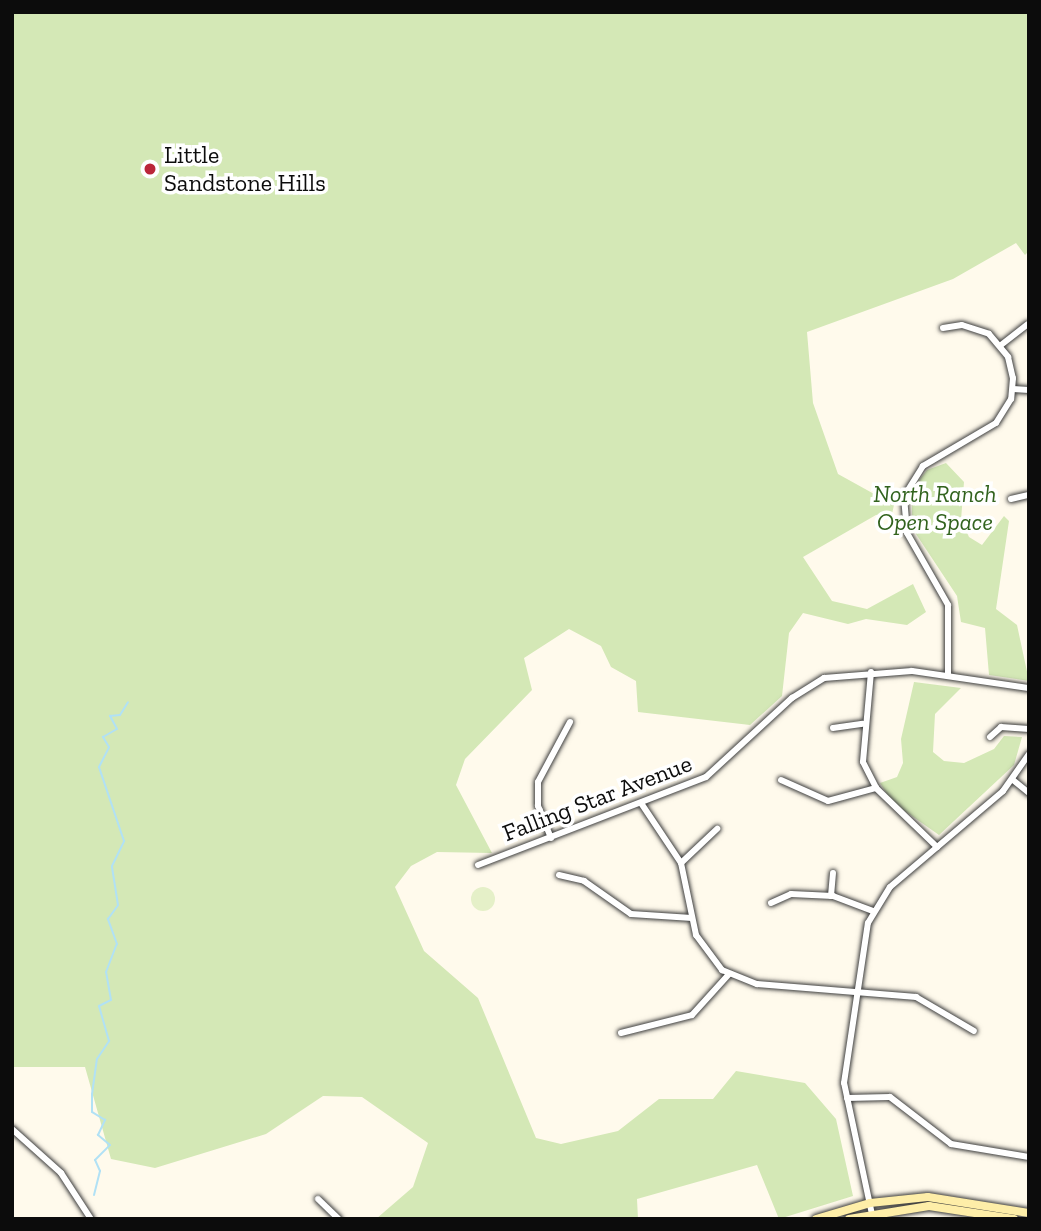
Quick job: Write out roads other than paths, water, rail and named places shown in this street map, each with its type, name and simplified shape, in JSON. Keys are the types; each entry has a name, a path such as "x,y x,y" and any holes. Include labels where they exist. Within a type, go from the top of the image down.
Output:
{"main road":[{"path":"816,1219 870,1203 944,1198 1029,1213"},
{"path":"849,1219 943,1206 1014,1219"}],"street":[{"path":"1001,345 1028,324"},
{"path":"943,328 973,326 1001,345 1013,389 996,423 923,466 904,497 907,533 948,605 948,676"},
{"path":"1013,389 1029,390"},
{"path":"1011,499 1029,495"},
{"path":"871,672 863,724 863,762 876,788 937,847"},
{"name":"Falling Star Avenue","path":"478,865 715,772 809,685 871,672 948,676 1029,688"},
{"path":"551,838 538,806 538,782 570,722"},
{"path":"833,728 863,724"},
{"path":"990,737 1001,727 1029,729"},
{"path":"872,1216 847,1098 844,1066 873,911 937,847 1013,780 1029,754"},
{"path":"781,780 828,801 876,788"},
{"path":"1013,780 1029,793"},
{"path":"641,803 681,863 692,918 704,950 729,974 757,984 858,990 916,997 974,1031"},
{"path":"681,863 717,829"},
{"path":"831,896 833,873"},
{"path":"559,876 584,881 631,914 692,918"},
{"path":"771,903 791,894 831,896 873,911"},
{"path":"621,1033 692,1015 729,974"},
{"path":"847,1098 890,1097 951,1144 1029,1157"},
{"path":"12,1129 61,1173 91,1219"},
{"path":"318,1199 339,1219"}],"waterway":[{"path":"94,1195 100,1171 95,1160 110,1145 98,1135 105,1120 92,1112 92,1094 97,1059 109,1041 99,1006 111,1000 106,972 117,944 108,919 118,905 112,866 124,841 99,767 109,747 103,737 117,729 110,716 120,715 128,702"}],"place":[{"name":"Little Sandstone Hills","path":"150,169"}],"park label":[{"name":"North Ranch Open Space","path":"935,508"}]}
